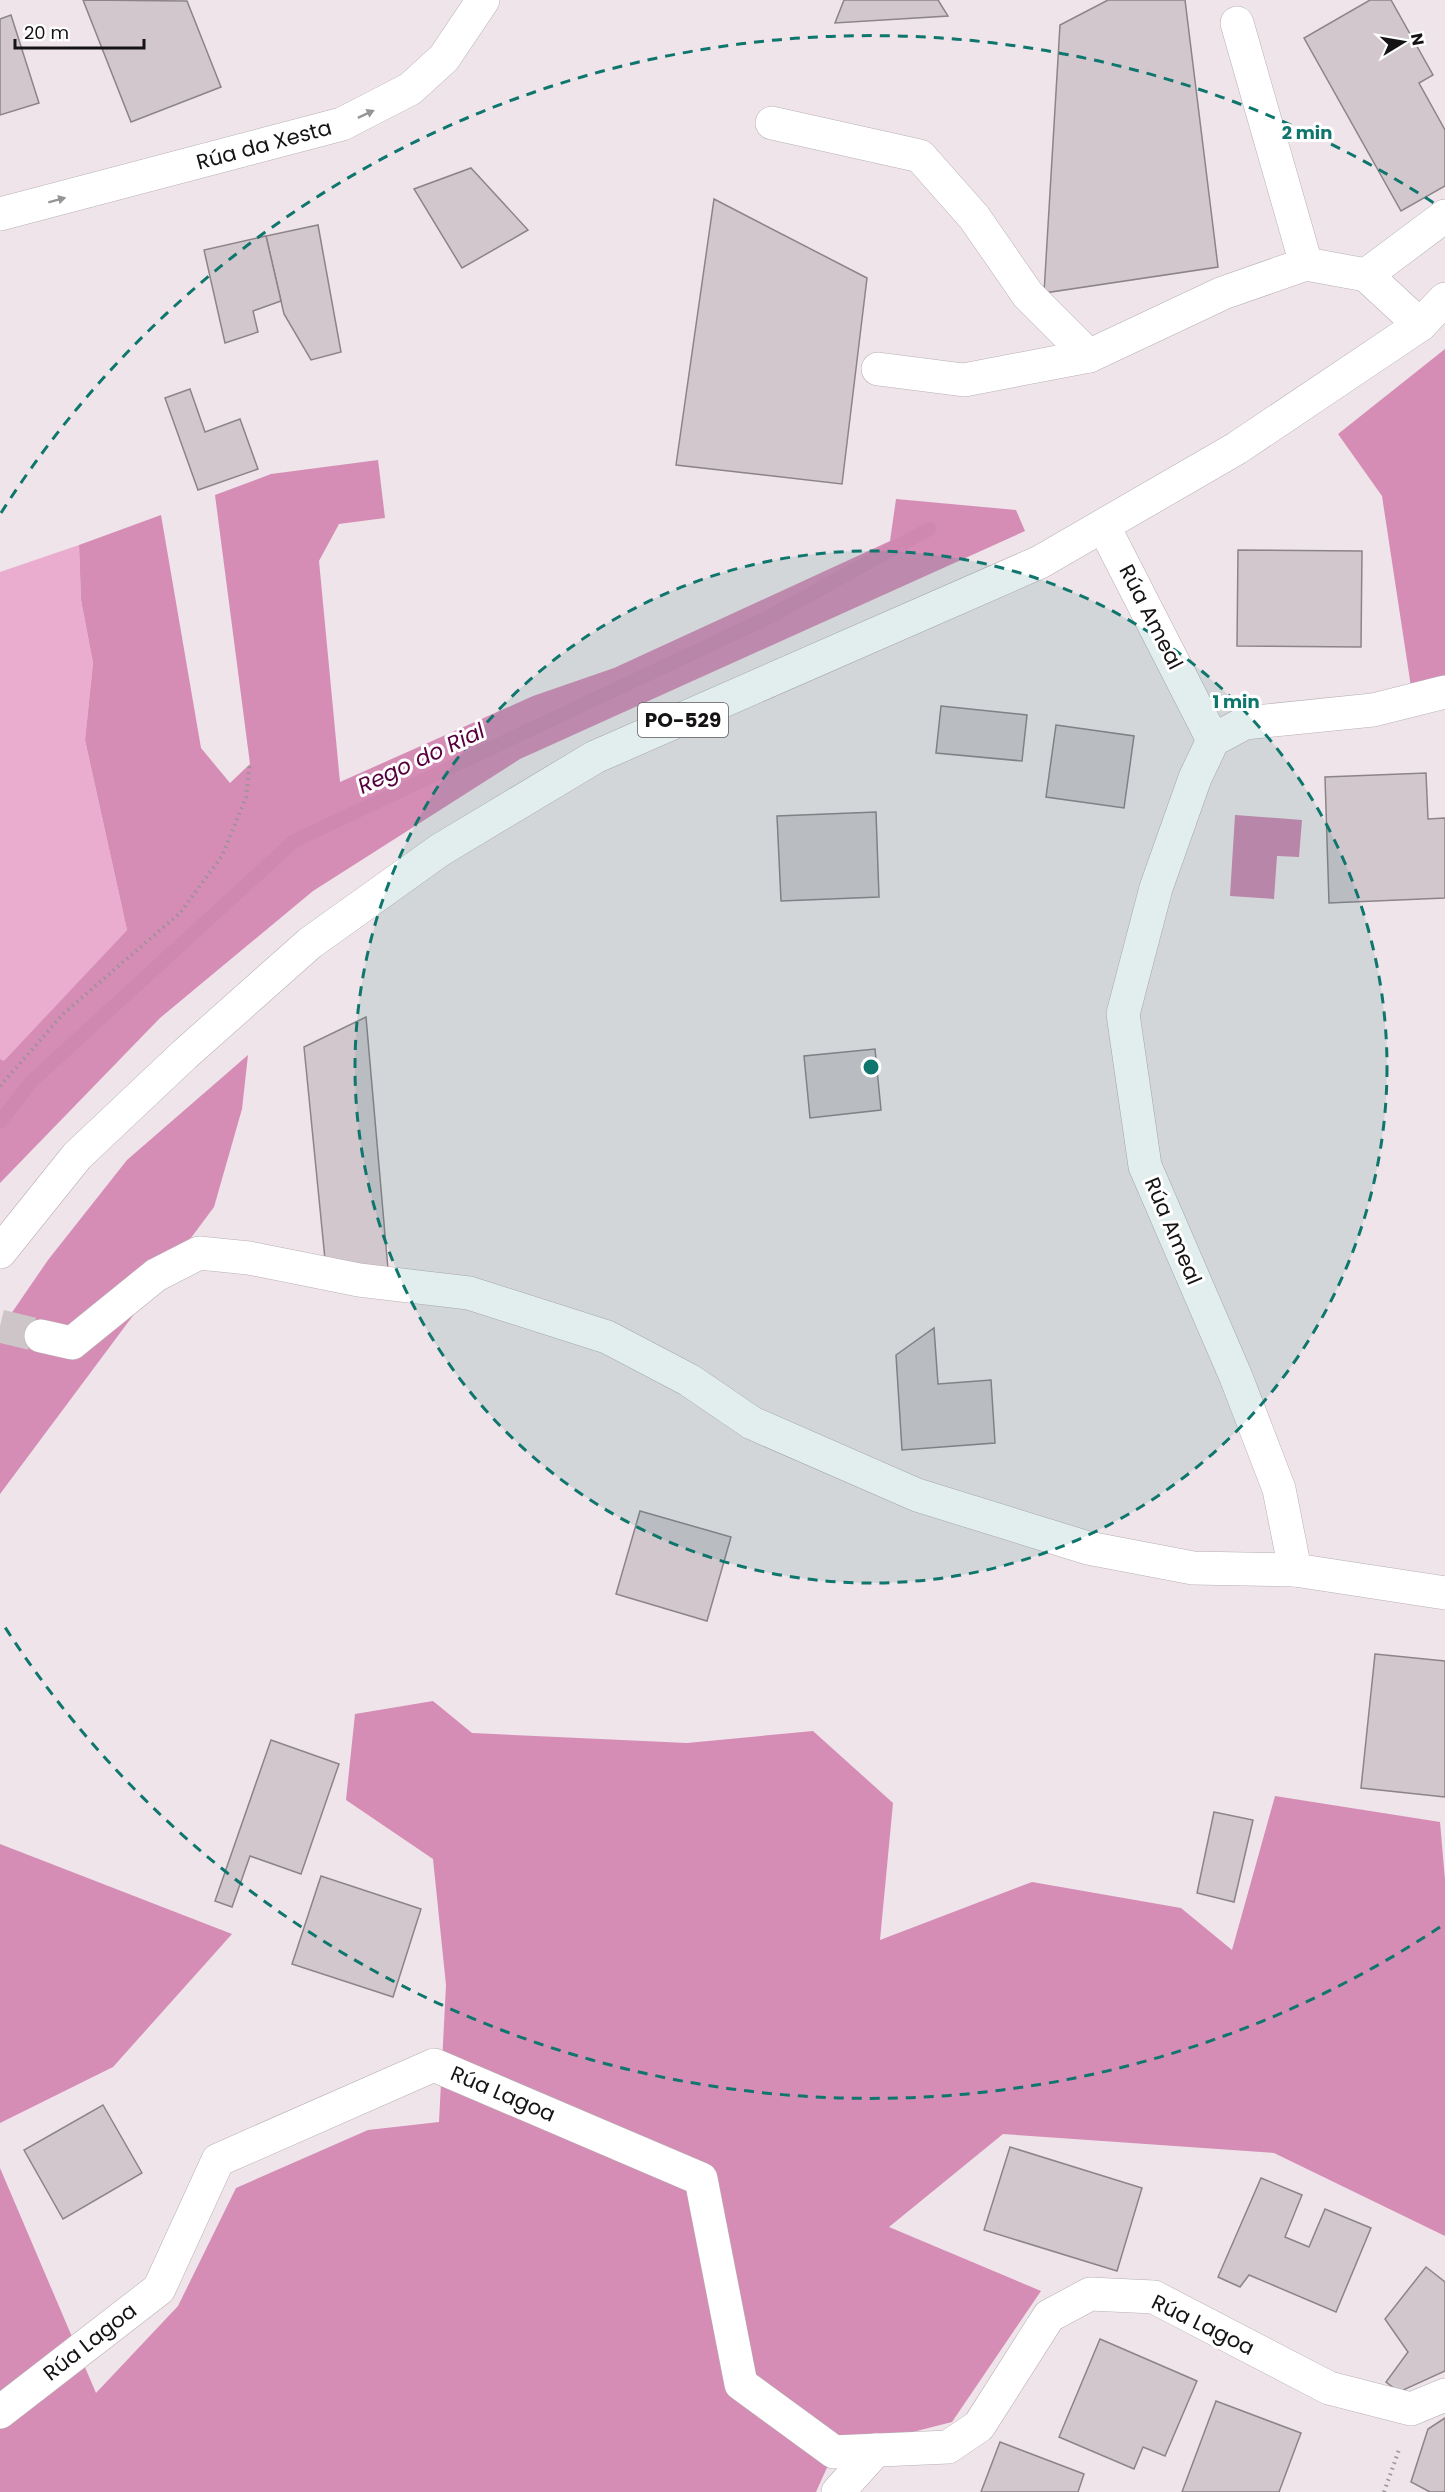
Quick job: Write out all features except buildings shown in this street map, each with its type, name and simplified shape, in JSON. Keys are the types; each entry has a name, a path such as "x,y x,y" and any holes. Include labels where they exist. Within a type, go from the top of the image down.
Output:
{"street":[{"name":"Rúa da Xesta","path":"0,214 342,124 410,89 444,58 483,0"},
{"path":"1237,23 1306,264"},
{"path":"772,123 920,156 975,217 1028,295 1089,356"},
{"path":"1366,275 1445,216"},
{"path":"878,369 964,380 1089,356 1223,293 1306,264 1366,275 1420,325"},
{"name":"PO-529","path":"0,1252 77,1156 184,1055 310,943 440,850 594,757 1040,562 1104,527 1238,448 1420,325 1445,299"},
{"name":"Rúa Ameal","path":"1104,527 1213,740 1195,778 1156,888 1123,1014 1145,1166 1236,1377 1279,1489 1295,1570"},
{"path":"1213,740 1245,723 1373,710 1445,692"},
{"path":"41,1336 72,1343 156,1275 200,1253 249,1258 359,1280 469,1293 607,1337 689,1380 752,1423 917,1495 1088,1548 1193,1568 1295,1570 1445,1593"},
{"name":"Rúa Lagoa","path":"0,2412 159,2289 218,2160 434,2065 701,2179 741,2384 834,2452 948,2447 979,2426 1049,2316 1090,2294 1154,2297 1329,2388 1411,2409"},
{"path":"1411,2409 1445,2395"},
{"path":"837,2492 876,2450"}],"path":[{"path":"0,1086 63,1014 180,913 222,856 246,797 250,764"},
{"path":"1384,2492 1411,2409"}],"shaded area":[{"path":"1445,349 1445,690 1413,700 1382,496 1338,434"},
{"path":"378,460 385,518 339,524 319,561 340,782 533,696 614,668 890,541 896,499 1016,510 1025,531 520,759 313,891 160,1018 0,1183 0,1059 4,1061 127,930 85,740 93,663 81,600 79,545 161,515 201,748 230,783 250,764 215,495 271,474"},
{"path":"79,545 81,600 93,663 85,740 127,930 4,1062 0,1059 0,572"},
{"path":"1235,815 1302,820 1299,857 1277,856 1274,899 1230,896"},
{"path":"248,1055 242,1109 214,1207 0,1494 0,1330 48,1260 127,1160"},
{"path":"433,1701 472,1733 687,1743 813,1731 893,1803 880,1940 1032,1882 1181,1908 1232,1950 1275,1796 1440,1822 1445,1880 1445,2236 1274,2153 1003,2134 889,2227 1041,2291 952,2422 834,2452 816,2492 0,2492 0,2168 96,2393 178,2306 236,2188 368,2130 439,2122 446,1985 433,1859 346,1800 355,1714"},
{"path":"0,1844 232,1934 113,2067 0,2123"}],"waterway":[{"name":"Rego do Rial","path":"0,1122 32,1081 294,841 767,618 929,529"}],"tunnel":[{"path":"0,1326 41,1336"}]}
